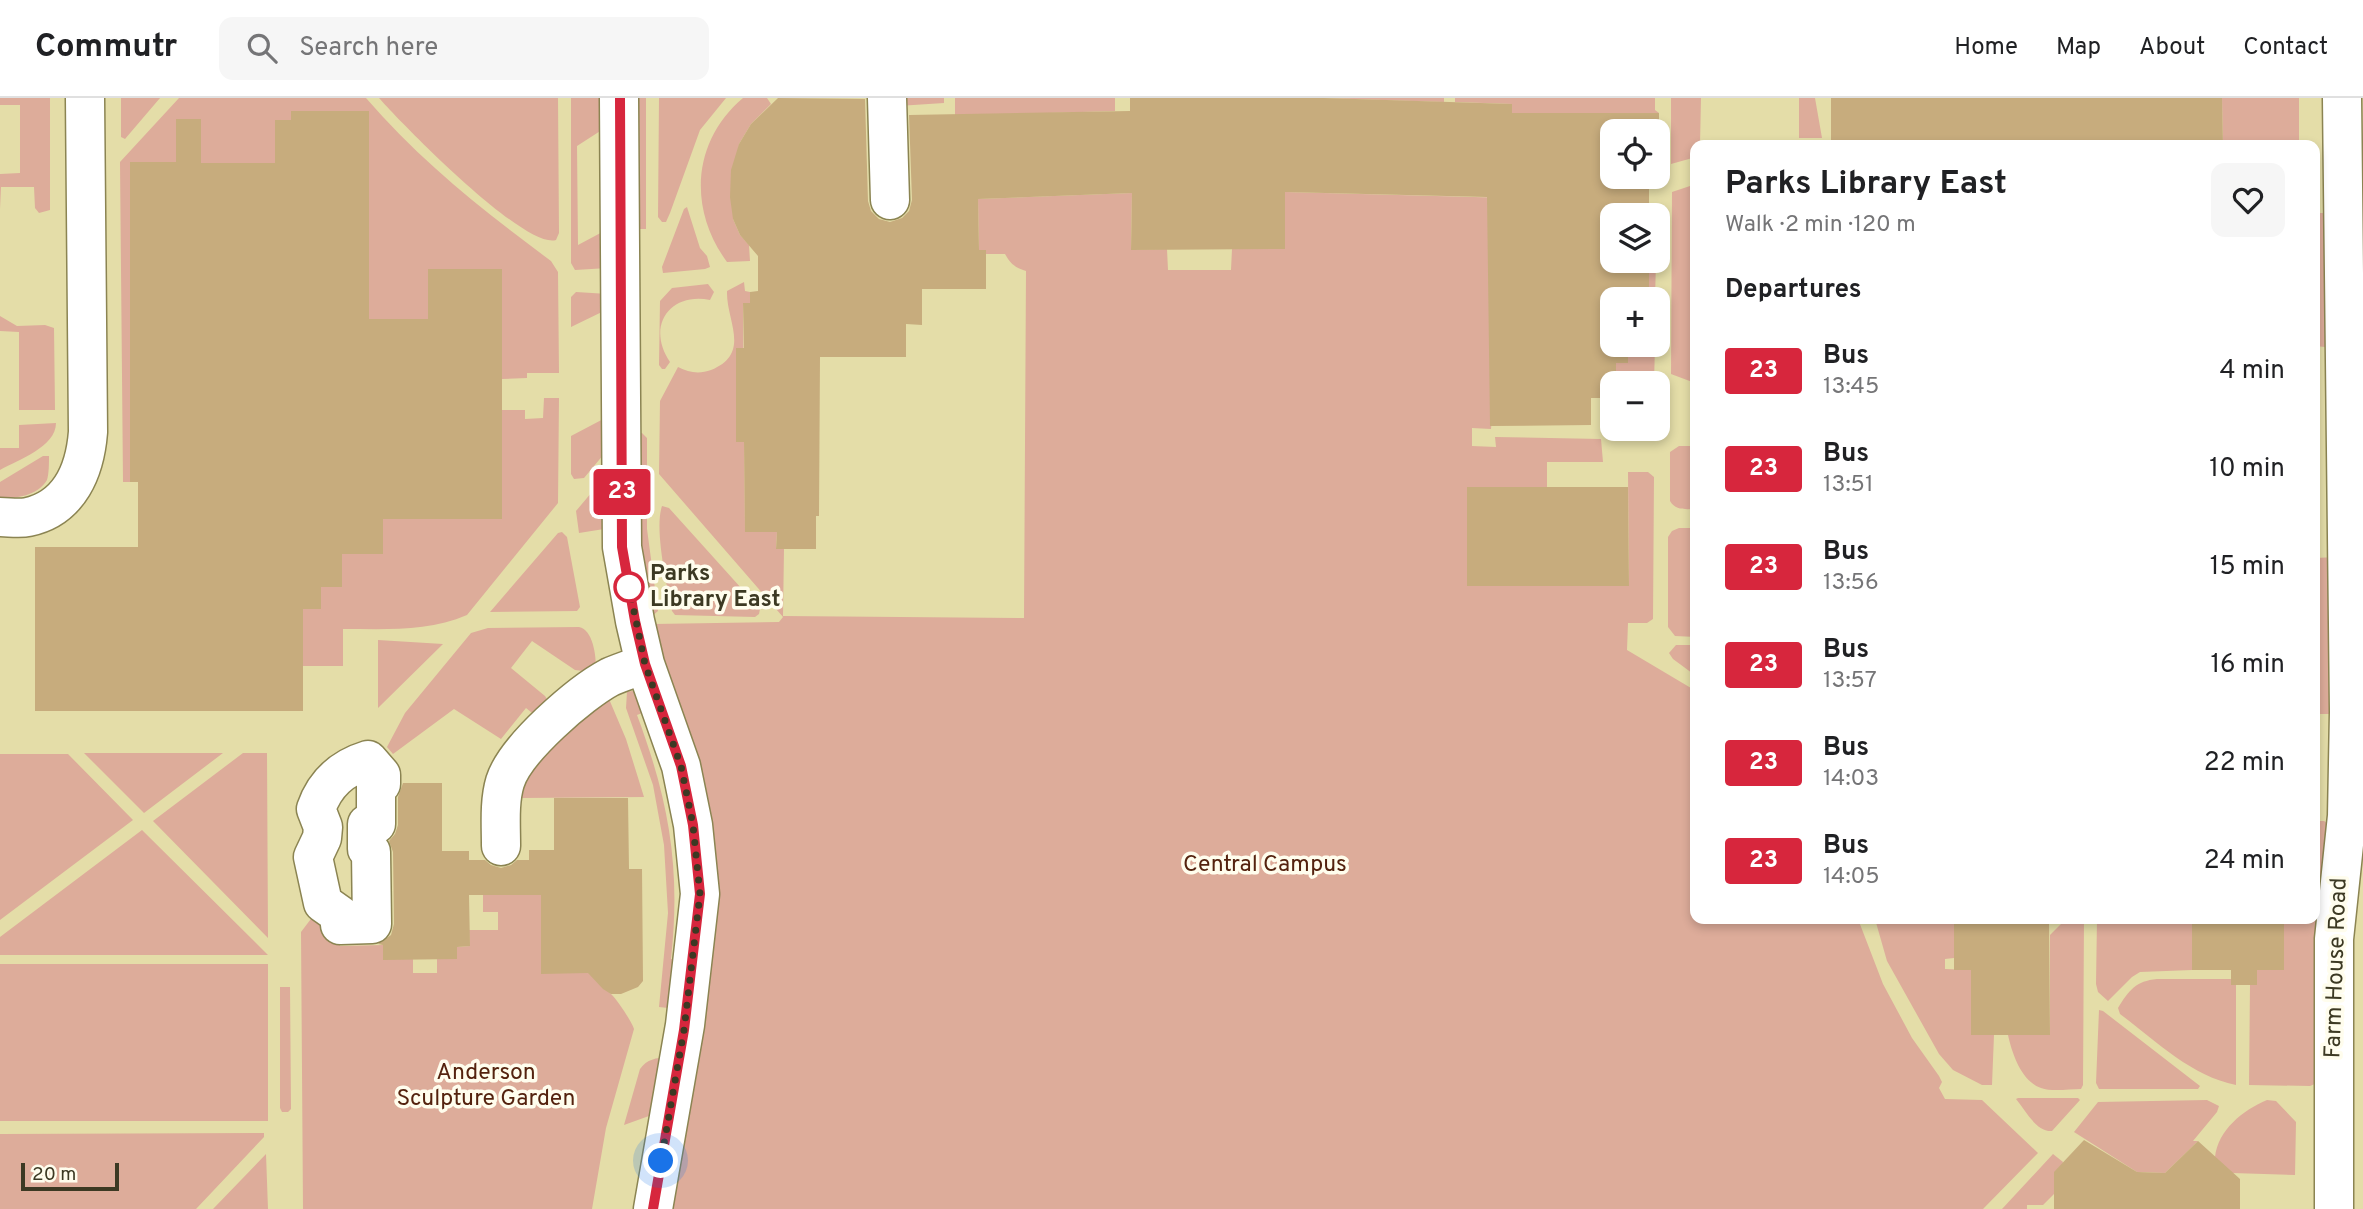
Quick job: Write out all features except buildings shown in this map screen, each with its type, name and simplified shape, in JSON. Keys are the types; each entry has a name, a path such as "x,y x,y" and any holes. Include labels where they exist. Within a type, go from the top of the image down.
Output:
{"street":[{"path":"0,517 27,517 50,509 76,483 86,458 85,98"},
{"path":"620,98 622,547 645,664 681,766 693,825 700,894 684,1030 653,1209"},
{"path":"887,98 890,200"},
{"name":"Farm House Road","path":"2334,1209 2334,939 2347,816 2348,712 2342,98"},
{"path":"500,846 505,780 525,752 575,701 611,677 645,664"}],"green space":[{"path":"0,98 50,98 50,210 39,213 35,208 34,187 1,187 0,209 0,174 20,173 20,105 0,105"},
{"path":"121,98 160,98 125,139 121,137"},
{"path":"179,98 366,98 408,143 454,185 551,261 558,272 559,373 527,373 527,378 502,379 502,269 428,269 428,319 369,319 369,111 292,111 291,120 275,120 275,163 201,163 201,119 176,119 176,162 130,162 130,482 123,482 120,162"},
{"path":"379,98 558,98 559,233 556,240 540,238 518,226 492,206 437,157"},
{"path":"571,98 608,98 608,126 577,146 578,245 608,229 608,268 575,270 571,263"},
{"path":"637,98 646,98 646,229 637,229"},
{"path":"659,98 726,98 700,130 666,222 662,222 658,217"},
{"path":"743,98 767,98 771,104 751,124 739,144 733,219 740,235 749,245 750,261 727,262 714,242 706,220 701,198 701,176 705,155 714,134 726,115"},
{"path":"898,98 944,98 944,103 898,106"},
{"path":"955,98 1115,98 1115,111 955,116"},
{"path":"1324,98 1444,98 1444,102"},
{"path":"1455,98 1655,98 1655,110 1659,113 1557,113 1512,146 1512,104 1455,102"},
{"path":"1671,98 1701,98 1700,140 1690,140 1690,159 1671,164"},
{"path":"1799,98 1815,98 1822,138 1799,138"},
{"path":"2222,98 2299,98 2299,140 2223,140"},
{"path":"1690,186 1690,381 1671,374 1672,192"},
{"name":"Central Campus","path":"1285,192 1511,198 1491,429 1472,428 1472,446 1496,447 1495,437 1600,439 1603,462 1547,462 1547,487 1467,487 1467,585 1629,586 1628,472 1648,472 1654,477 1653,619 1647,623 1628,623 1627,650 1690,687 1690,924 1860,924 1883,984 1912,1038 1939,1076 1942,1082 1939,1088 1945,1099 1982,1100 2038,1153 1983,1209 653,1209 691,983 653,624 779,622 783,617 659,474 660,401 678,367 690,372 707,371 723,363 731,355 734,335 727,291 744,282 745,291 750,292 750,303 743,304 745,531 777,532 776,548 784,549 783,616 1024,618 1026,271 1013,265 1005,254 986,254 986,250 979,250 978,199 1132,193 1131,250 1167,249 1168,270 1231,270 1232,249 1285,249"},
{"path":"687,207 700,248 707,256 710,267 663,273 662,267"},
{"path":"2320,213 2326,213 2325,347 2320,346"},
{"path":"1649,273 1656,273 1655,287 1649,287"},
{"path":"708,284 714,292 710,300 683,301 666,315 660,336 670,362 662,369 659,365 660,301 672,288"},
{"path":"576,292 608,294 608,309 571,327 571,297"},
{"path":"0,316 17,326 45,325 54,328 55,410 19,410 19,332 0,331"},
{"path":"1628,357 1655,357 1654,371 1616,371 1616,363 1627,363"},
{"path":"544,398 559,398 558,503 467,615 422,627 343,629 343,666 303,666 303,609 321,587 342,587 342,554 383,553 383,514 502,519 502,410 525,410 525,419 543,418"},
{"path":"609,416 609,448 584,478 574,479 571,474 571,436"},
{"path":"56,423 54,432 43,446 0,470 0,448 19,448 19,425"},
{"path":"642,433 647,438 647,529 658,611 651,617 639,549 638,434"},
{"path":"1679,446 1690,446 1690,509 1678,508 1670,501 1670,452"},
{"path":"43,456 49,456 48,478 38,490 0,499 0,482"},
{"path":"608,473 604,529 579,533 576,511"},
{"path":"662,506 669,508 760,609 759,614 755,617 675,615 672,611 660,543"},
{"path":"1690,528 1690,637 1675,636 1668,627 1668,537 1672,531"},
{"path":"562,532 567,537 580,607 577,611 490,612 558,533"},
{"path":"2337,557 2336,714 2320,714 2320,558"},
{"path":"579,627 591,638 596,668 575,670 532,641 511,668 545,696 549,703 541,720 526,708 501,739 454,709 393,754 387,747 405,713 471,633 488,628"},
{"path":"378,640 443,644 378,708"},
{"path":"1676,645 1690,645 1690,672 1673,659 1669,653"},
{"path":"627,692 637,692 650,710 637,715 657,777 670,835 674,895 671,959 685,961 677,1009 659,1007 668,913 664,845 653,785 626,708"},
{"path":"609,699 626,739 644,797 522,798 526,779 543,750"},
{"path":"84,753 223,753 144,813"},
{"path":"243,753 267,753 268,938 153,821"},
{"path":"0,754 68,754 133,820 0,920"},
{"path":"2320,821 2336,828 2330,884 2320,884"},
{"path":"142,830 268,955 0,955 0,937"},
{"name":"Anderson Sculpture Garden","path":"483,874 541,895 541,973 594,973 621,1007 634,1029 606,1128 592,1209 303,1209 301,932 323,903 340,915 340,946 383,945 413,959 413,973 437,973 437,959 457,959 457,947 470,946 469,930 498,930 498,912 483,912"},
{"path":"2320,896 2329,896 2317,1083 2310,1086 2249,1085 2250,985 2257,985 2257,970 2284,970 2284,924 2320,924"},
{"path":"1876,924 1954,924 1954,958 1945,959 1945,969 1971,970 1971,1035 1994,1035 1992,1085 1982,1085 1953,1070 1939,1054 1887,961"},
{"path":"2061,924 2084,924 2081,1089 2050,1090 2034,1084 2023,1073 2015,1058 2008,1035 2050,1035 2050,935"},
{"path":"2097,924 2192,924 2192,970 2140,972 2108,1001 2098,992"},
{"path":"0,964 268,964 268,1121 0,1121"},
{"path":"2157,979 2231,979 2231,985 2236,985 2236,1085 2189,1066 2120,1014 2118,1008 2134,988"},
{"path":"280,987 290,987 291,1109 288,1112 282,1112 280,1108"},
{"path":"2099,1010 2200,1086 2198,1089 2099,1089 2096,1083"},
{"path":"668,1057 660,1112 624,1125 640,1069 652,1060"},
{"path":"2016,1099 2080,1100 2052,1131 2036,1124"},
{"path":"2207,1100 2219,1106 2217,1112 2193,1141 2198,1141 2165,1173 2137,1172 2074,1132 2098,1102"},
{"path":"2267,1100 2276,1101 2296,1122 2295,1175 2232,1173 2215,1157 2221,1138 2241,1115"},
{"path":"264,1133 264,1137 196,1209 0,1209 0,1134"},
{"path":"266,1154 268,1209 213,1209"},
{"path":"2053,1154 2063,1162 2054,1194 2043,1205 2027,1205 2027,1209 2002,1209"}],"bus line":[{"name":"23","path":"620,98 622,547 645,664 681,766 693,825 700,894 684,1030 653,1209"}],"place":[{"name":"Parks Library East","path":"629,587"}],"route":[{"path":"629,587 645,664 681,766 693,825 700,894 691,983 661,1161"}]}
